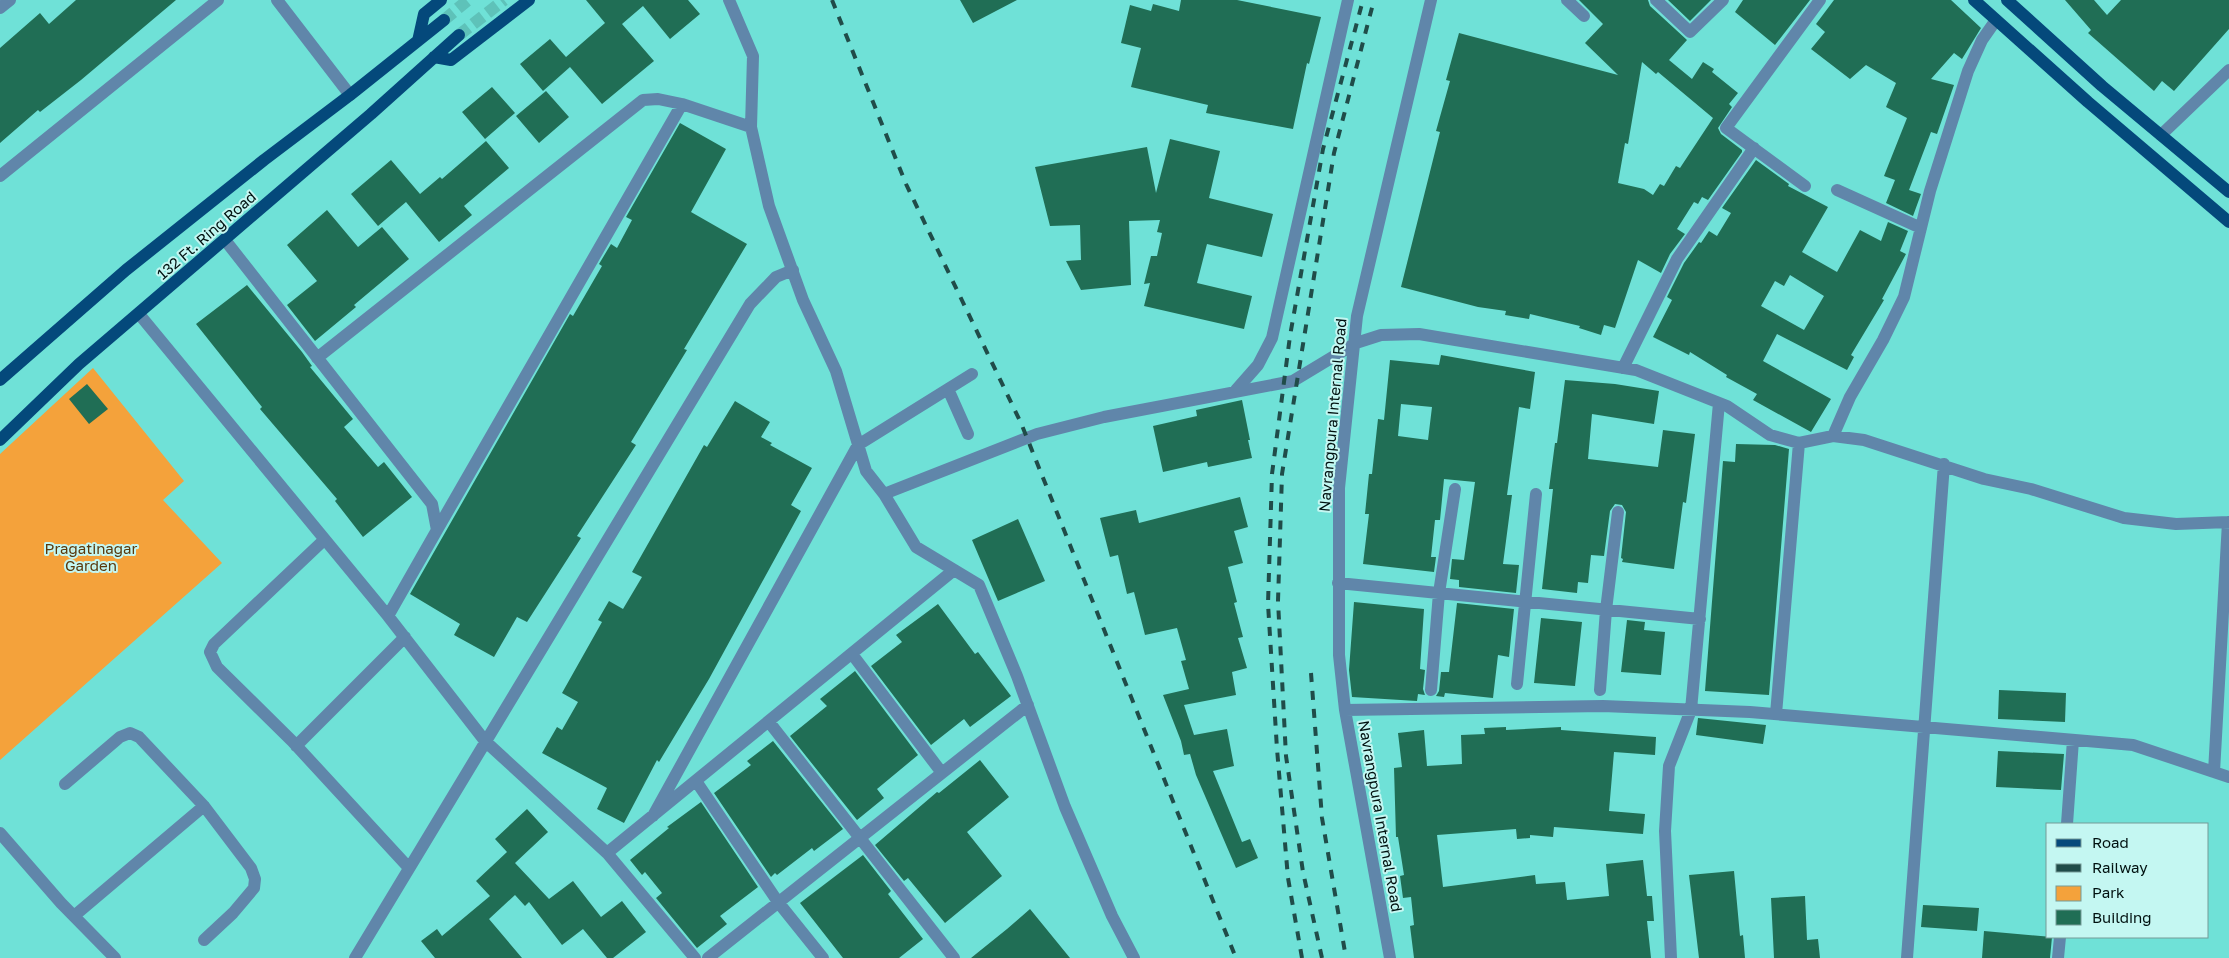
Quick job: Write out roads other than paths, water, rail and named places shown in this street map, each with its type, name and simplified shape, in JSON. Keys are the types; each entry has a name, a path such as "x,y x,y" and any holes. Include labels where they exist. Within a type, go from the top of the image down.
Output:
{"main road":[{"path":"418,41 424,14 441,0"},
{"path":"434,57 451,60 529,0"},
{"path":"1974,0 2088,102 2229,222"},
{"path":"2009,1 2102,86 2229,192"},
{"name":"132 Ft. Ring Road","path":"0,380 126,270 444,20"},
{"name":"132 Ft. Ring Road","path":"0,440 79,364 226,240 459,35"}],"street":[{"path":"0,8 10,0"},
{"path":"0,176 218,0"},
{"path":"277,0 350,95"},
{"path":"729,0 753,56 751,126 770,206 803,300 836,371 866,471 884,494 916,547 978,585 1028,705 1065,807 1112,916 1134,958"},
{"path":"1236,390 1258,365 1272,338 1348,0"},
{"name":"Navrangpura Internal Road","path":"1390,958 1345,710 1339,655 1339,488 1356,343 1357,316 1432,0"},
{"path":"1567,0 1584,16"},
{"path":"1656,0 1690,32 1723,0"},
{"path":"1805,186 1726,128 1820,0"},
{"path":"1833,436 1850,397 1883,340 1904,297 1920,228 1968,70 1982,40 1996,20"},
{"path":"2161,135 2229,70"},
{"path":"317,358 643,100 658,99 682,104 751,126"},
{"path":"388,616 682,104"},
{"path":"1623,368 1678,259 1754,148"},
{"path":"1837,190 1920,228"},
{"path":"226,240 432,504 437,530"},
{"path":"355,958 750,304 776,277 793,270"},
{"path":"139,314 388,616 485,741 607,853 695,958"},
{"path":"884,494 1037,434 1236,390 1293,380 1356,343 1381,335 1419,334 1636,370 1727,406 1770,435 1799,443 1833,436 1864,440 1944,464 1984,479 2031,489 2124,518 2176,524 2228,522 2214,772"},
{"path":"653,816 858,445 972,374"},
{"path":"948,389 968,434"},
{"path":"1671,958 1665,831 1669,766 1691,710 1719,403"},
{"path":"1776,714 1799,443"},
{"path":"1907,958 1944,464"},
{"path":"1431,690 1439,593 1455,489"},
{"path":"1517,684 1536,494"},
{"path":"1600,690 1606,610 1618,512"},
{"path":"324,540 214,644 210,652 216,668 296,746 409,868"},
{"path":"607,853 954,570"},
{"path":"1338,583 1700,619"},
{"path":"296,746 405,637"},
{"path":"852,654 942,773"},
{"path":"708,958 1028,705"},
{"path":"1345,710 1602,706 1776,714 2133,745 2229,777"},
{"path":"769,722 954,958"},
{"path":"65,784 120,737 130,733 139,737 204,806 251,868 255,879 254,888 233,913 204,940"},
{"path":"2067,823 2072,740"},
{"path":"696,781 778,902 823,958"},
{"path":"74,916 204,806"},
{"path":"0,833 74,916 115,958"},
{"path":"2058,958 2060,938"}],"tunnel":[{"path":"444,20 468,0"},
{"path":"459,35 504,0"}],"railway":[{"path":"832,0 906,184 1021,423 1236,958"},
{"path":"1302,958 1288,878 1277,749 1268,604 1272,474 1290,336 1323,149 1363,0"},
{"path":"1322,958 1303,872 1286,756 1278,601 1282,474 1334,153 1374,0"},
{"path":"1311,673 1322,818 1346,958"}],"park label":[{"name":"Pragatinagar Garden","path":"91,556"}]}
